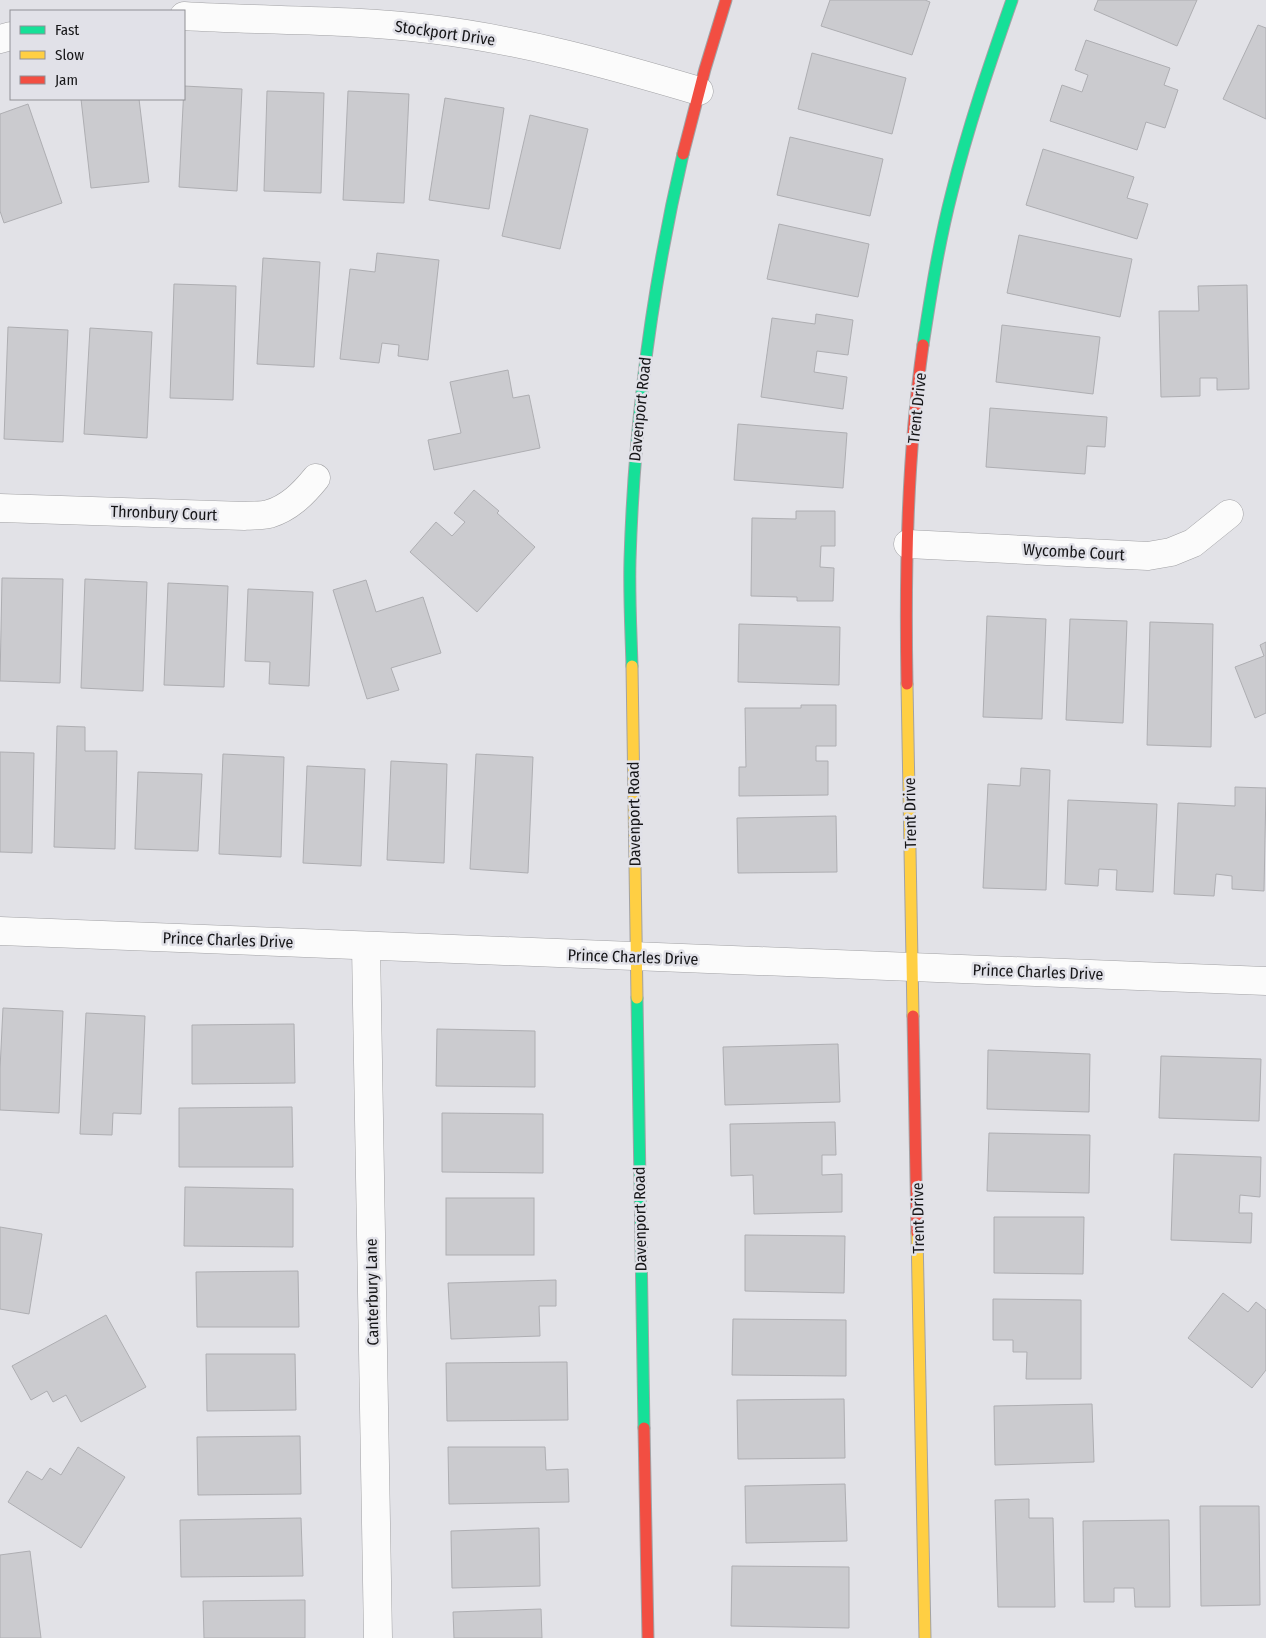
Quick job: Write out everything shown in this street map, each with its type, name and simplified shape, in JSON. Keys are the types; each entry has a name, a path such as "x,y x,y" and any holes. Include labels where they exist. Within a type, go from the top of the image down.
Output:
{"street":[{"name":"Davenport Road","path":"648,1638 630,562 635,459 646,344 657,271 683,151 726,0"},
{"name":"Trent Drive","path":"925,1638 907,676 908,544 913,433 928,310 946,220 982,88 1012,0"},
{"name":"Stockport Drive","path":"185,16 378,24 430,29 538,46 699,91"},
{"name":"Thronbury Court","path":"0,508 245,516 269,514 291,504 316,478"},
{"name":"Wycombe Court","path":"908,544 1148,556 1171,552 1193,543 1229,514"},
{"name":"Prince Charles Drive","path":"0,931 1266,981"},
{"name":"Canterbury Lane","path":"366,946 378,1638"}],"building":[{"path":"830,0 925,0 930,2 912,55 821,26"},
{"path":"1098,0 1197,0 1177,46 1094,10"},
{"path":"1258,25 1266,28 1266,119 1223,99"},
{"path":"1086,40 1170,68 1164,85 1178,90 1165,128 1146,122 1137,150 1050,121 1062,85 1082,92 1088,75 1075,70"},
{"path":"812,53 906,78 892,134 798,109"},
{"path":"185,86 242,89 237,191 179,187"},
{"path":"267,91 324,93 321,193 264,191"},
{"path":"348,91 409,94 404,203 343,200"},
{"path":"445,98 504,108 489,209 429,200"},
{"path":"81,100 139,100 149,182 91,188"},
{"path":"28,104 62,203 4,223 0,211 0,114"},
{"path":"530,115 588,129 560,249 502,236"},
{"path":"790,137 883,159 870,216 777,195"},
{"path":"1043,149 1134,177 1127,198 1148,204 1137,239 1026,205"},
{"path":"779,224 869,244 858,297 767,279"},
{"path":"1019,235 1132,259 1120,317 1007,293"},
{"path":"377,253 439,260 428,360 398,356 399,345 382,343 379,363 340,359 350,269 375,272"},
{"path":"263,258 320,262 314,367 257,364"},
{"path":"174,284 236,286 233,400 170,398"},
{"path":"1247,285 1249,389 1217,390 1217,378 1200,378 1200,396 1161,397 1159,311 1199,311 1198,286"},
{"path":"816,314 853,320 848,355 817,351 814,372 847,377 843,409 761,397 772,318 815,324"},
{"path":"1002,325 1100,337 1093,394 996,382"},
{"path":"8,327 68,330 63,442 4,439"},
{"path":"90,328 152,332 147,438 84,434"},
{"path":"508,370 513,398 529,395 540,448 434,470 428,440 461,433 450,382"},
{"path":"990,408 1107,417 1105,447 1087,446 1085,474 986,467"},
{"path":"738,424 847,433 843,488 734,480"},
{"path":"474,490 499,511 497,513 535,547 477,612 410,552 436,522 452,536 465,522 454,513"},
{"path":"796,511 835,511 835,546 821,546 820,567 834,568 833,601 797,601 797,597 751,596 752,518 796,519"},
{"path":"2,578 63,579 60,683 0,681"},
{"path":"85,579 147,582 143,691 81,688"},
{"path":"366,580 376,612 423,597 441,653 391,668 399,690 367,699 333,590"},
{"path":"168,583 228,586 224,687 164,685"},
{"path":"248,589 313,592 309,686 269,684 270,662 245,661"},
{"path":"987,616 1046,619 1042,719 983,717"},
{"path":"1070,619 1127,621 1123,723 1066,720"},
{"path":"1150,622 1213,624 1211,747 1147,745"},
{"path":"739,624 840,627 839,685 738,682"},
{"path":"1266,642 1266,713 1255,718 1235,667 1264,656 1260,645"},
{"path":"801,705 836,705 836,746 816,746 816,761 828,761 828,795 739,796 739,767 746,767 745,708 801,708"},
{"path":"57,726 85,727 85,751 117,751 115,849 54,847"},
{"path":"0,752 34,753 32,853 0,852"},
{"path":"223,754 284,757 281,857 219,854"},
{"path":"476,754 533,757 528,873 470,869"},
{"path":"391,761 447,764 444,863 387,860"},
{"path":"307,766 365,769 361,866 303,863"},
{"path":"1021,768 1050,770 1046,890 983,888 988,784 1020,786"},
{"path":"138,772 202,774 198,851 135,849"},
{"path":"1235,787 1266,788 1264,891 1232,889 1232,876 1216,874 1214,896 1174,894 1178,803 1235,806"},
{"path":"1068,800 1157,804 1153,892 1116,890 1117,870 1099,869 1098,886 1065,884"},
{"path":"836,816 837,872 738,873 737,818"},
{"path":"3,1008 63,1011 59,1113 0,1110"},
{"path":"86,1013 145,1016 141,1114 113,1113 112,1135 80,1134"},
{"path":"294,1024 295,1083 192,1084 192,1025"},
{"path":"437,1029 535,1031 535,1087 436,1086"},
{"path":"838,1044 840,1102 725,1105 723,1047"},
{"path":"988,1050 1090,1054 1089,1112 987,1109"},
{"path":"1161,1056 1261,1059 1259,1121 1159,1118"},
{"path":"292,1107 293,1167 179,1167 179,1108"},
{"path":"442,1113 543,1114 543,1173 442,1172"},
{"path":"835,1122 836,1155 822,1155 822,1175 842,1174 842,1212 754,1214 753,1175 731,1176 730,1124"},
{"path":"989,1133 1090,1135 1089,1193 987,1191"},
{"path":"1174,1154 1261,1157 1260,1197 1240,1195 1239,1213 1252,1213 1251,1243 1171,1240"},
{"path":"185,1187 293,1189 293,1247 184,1246"},
{"path":"446,1198 534,1198 534,1255 446,1255"},
{"path":"994,1217 1084,1217 1083,1274 994,1273"},
{"path":"0,1227 42,1234 29,1314 0,1309"},
{"path":"745,1235 845,1236 844,1293 745,1291"},
{"path":"298,1271 299,1327 197,1327 196,1272"},
{"path":"556,1280 556,1306 539,1306 540,1336 451,1339 448,1283"},
{"path":"1223,1293 1248,1312 1256,1302 1266,1310 1266,1370 1252,1388 1188,1338"},
{"path":"993,1299 1081,1300 1081,1379 1026,1379 1027,1352 1013,1352 1013,1340 993,1340"},
{"path":"106,1315 146,1387 81,1422 66,1395 53,1402 47,1391 31,1400 12,1366"},
{"path":"733,1319 846,1320 846,1376 732,1375"},
{"path":"206,1354 295,1354 296,1410 207,1411"},
{"path":"567,1362 568,1420 447,1421 446,1363"},
{"path":"844,1399 845,1458 738,1459 737,1400"},
{"path":"1092,1404 1094,1462 995,1465 994,1406"},
{"path":"300,1436 301,1494 198,1495 197,1437"},
{"path":"78,1447 125,1477 81,1548 8,1502 27,1471 42,1480 50,1468 61,1475"},
{"path":"448,1447 545,1447 546,1470 568,1469 569,1502 449,1504"},
{"path":"845,1484 847,1541 746,1543 745,1486"},
{"path":"1029,1499 1029,1518 1053,1518 1055,1607 998,1607 995,1500"},
{"path":"1200,1506 1259,1506 1260,1605 1201,1606"},
{"path":"301,1518 303,1576 181,1577 180,1520"},
{"path":"1169,1520 1170,1607 1135,1607 1134,1588 1114,1588 1114,1602 1084,1602 1083,1521"},
{"path":"539,1528 540,1586 452,1588 451,1531"},
{"path":"30,1551 41,1638 0,1638 0,1555"},
{"path":"732,1566 849,1567 849,1628 731,1626"},
{"path":"305,1600 305,1638 204,1638 203,1601"},
{"path":"541,1609 542,1638 454,1638 453,1612"}],"traffic: fast":[{"path":"923,345 939,249 958,168 1012,0"},
{"path":"632,666 630,560 640,406 662,254 683,154"},
{"path":"637,998 644,1428"}],"traffic: slow":[{"path":"632,666 637,998"},
{"path":"907,684 913,1016"},
{"path":"917,1233 925,1638"}],"traffic: jam":[{"path":"683,154 705,69 726,0"},
{"path":"907,684 908,514 913,429 923,345"},
{"path":"913,1016 917,1233"},
{"path":"644,1428 648,1638"}]}
